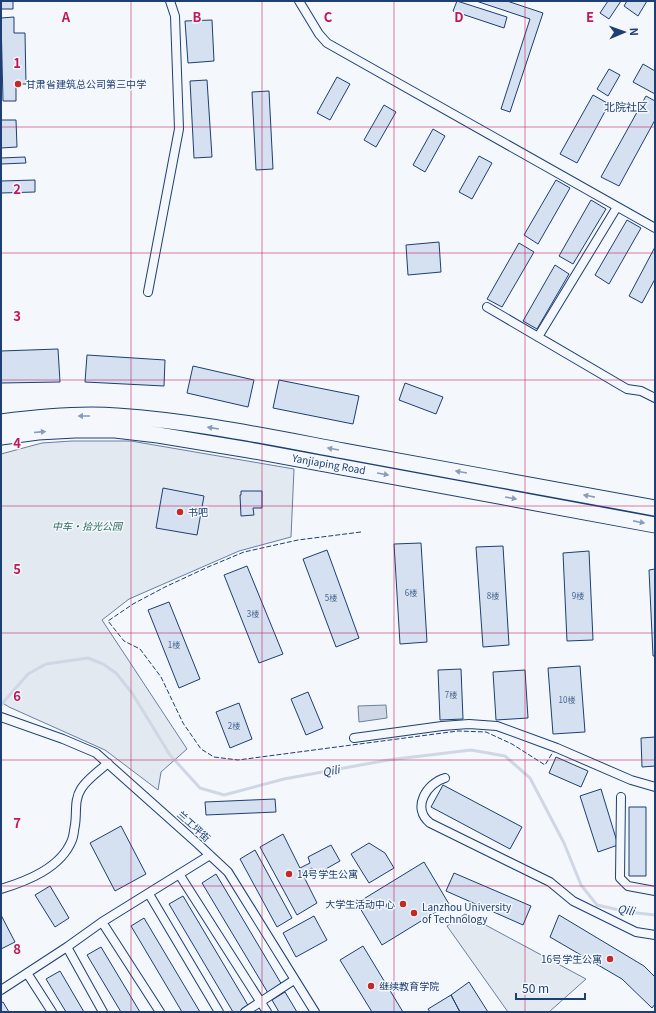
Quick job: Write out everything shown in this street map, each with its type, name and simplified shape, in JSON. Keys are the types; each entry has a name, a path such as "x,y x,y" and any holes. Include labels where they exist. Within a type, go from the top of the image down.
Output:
{"highway":[{"name":"Yanjiaping Road","path":"1,422 36,417 74,416 116,416 160,420 252,434 655,508"},
{"name":"Yanjiaping Road","path":"1,437 38,432 75,430 115,430 158,435 262,452 655,524"}],"street":[{"path":"148,292 179,128 175,16 170,1"},
{"path":"299,1 319,34 327,44 655,228"},
{"path":"538,337 617,207"},
{"path":"487,307 626,388 641,391 655,398"},
{"name":"兰工坪街","path":"2,718 63,739 96,753 210,855 228,872 315,1012"},
{"path":"354,738 442,726 469,724 497,726 557,748 620,775 655,787"},
{"path":"1,889 26,881 45,870 61,857 72,840 76,798 81,787 108,763"},
{"path":"445,778 431,785 427,789 423,799 423,813 425,819 430,823 550,882 573,901 636,932 655,935"},
{"path":"621,797 620,878 628,886 655,891"},
{"path":"1,990 102,922 210,855"},
{"path":"180,874 267,1012"},
{"path":"149,894 219,1012"},
{"path":"102,922 160,1012"},
{"path":"67,947 103,1012"},
{"path":"28,973 52,1012"},
{"path":"245,1012 294,980"}],"green space":[{"name":"中车·拾光公园","path":"72,441 131,441 294,469 291,537 239,551 129,599 102,620 187,749 161,772 158,790 105,750 1,702 1,454 42,443"},
{"path":"465,914 586,979 549,1012 508,1012 447,926"}],"shaded area":[{"path":"386,705 387,718 359,722 358,706"}],"building":[{"path":"1,1 13,1 13,9 1,9"},
{"path":"457,1 507,17 504,28 453,11"},
{"path":"476,1 507,1 543,13 510,112 501,109 530,19"},
{"path":"608,1 621,1 609,19 600,13"},
{"path":"627,1 647,1 638,16 624,6"},
{"path":"14,17 14,33 25,33 26,84 16,84 16,101 3,101 1,18"},
{"path":"212,20 214,61 188,63 185,21"},
{"path":"643,64 655,71 655,94 633,82"},
{"path":"609,69 620,75 608,96 597,89"},
{"path":"337,77 350,84 330,120 317,113"},
{"path":"207,80 212,157 194,158 190,81"},
{"path":"269,91 273,169 256,170 252,92"},
{"path":"593,95 609,104 577,163 560,154"},
{"path":"646,96 655,101 655,120 619,186 601,177"},
{"path":"384,105 396,112 376,147 364,140"},
{"path":"1,120 16,120 17,147 1,148"},
{"path":"433,129 445,136 425,172 413,165"},
{"path":"479,156 492,163 472,199 459,192"},
{"path":"25,157 26,163 1,164 1,158"},
{"path":"35,180 35,192 1,193 1,181"},
{"path":"556,180 570,188 538,244 524,235"},
{"path":"591,200 606,209 573,264 559,256"},
{"path":"627,220 641,228 609,284 595,275"},
{"path":"439,242 441,272 408,275 406,245"},
{"path":"519,243 534,252 502,307 487,299"},
{"path":"655,247 655,279 642,303 629,296"},
{"path":"555,265 569,274 537,329 523,321"},
{"path":"58,349 60,382 1,383 1,351"},
{"path":"87,355 165,360 164,386 85,382"},
{"path":"193,366 254,380 248,407 187,393"},
{"path":"279,380 359,396 353,424 273,408"},
{"path":"405,383 443,397 436,414 399,400"},
{"name":"书吧","path":"163,488 204,496 197,535 156,528"},
{"path":"241,491 262,491 262,508 253,508 254,515 241,516"},
{"path":"421,543 427,642 400,644 394,544"},
{"path":"503,546 509,645 483,647 476,547"},
{"path":"327,550 359,638 336,647 303,559"},
{"path":"589,551 593,640 567,641 563,553"},
{"path":"247,566 283,654 259,663 224,575"},
{"path":"655,569 655,656 653,656 649,570"},
{"path":"169,602 200,679 179,688 148,610"},
{"path":"580,666 585,732 553,734 548,668"},
{"path":"461,669 463,719 440,720 438,670"},
{"path":"525,670 528,718 496,720 493,672"},
{"path":"308,692 323,728 306,735 291,699"},
{"path":"239,703 252,739 230,748 216,712"},
{"path":"655,737 655,766 642,767 641,738"},
{"path":"556,757 588,771 581,787 549,773"},
{"path":"443,785 522,827 510,849 431,807"},
{"path":"601,789 618,845 598,852 580,796"},
{"path":"275,799 276,812 206,815 205,802"},
{"path":"629,807 646,807 646,876 629,876"},
{"path":"121,826 146,874 115,891 90,843"},
{"name":"14号学生公寓","path":"283,834 300,868 310,863 308,857 331,845 340,861 315,875 312,868 302,873 317,903 297,915 260,847"},
{"path":"369,843 385,853 394,868 369,883 351,854"},
{"path":"255,850 292,918 277,927 240,859"},
{"name":"大学生活动中心","path":"424,862 449,904 382,945 357,903"},
{"path":"454,873 531,906 523,925 446,891"},
{"path":"216,874 282,985 268,993 202,883"},
{"path":"50,886 69,918 55,927 35,895"},
{"path":"183,896 249,1007 240,1012 233,1012 169,904"},
{"path":"1,915 15,942 1,949"},
{"name":"16号学生公寓","path":"559,915 644,966 655,977 655,1004 652,1008 622,979 550,937"},
{"path":"314,916 327,940 296,957 283,933"},
{"path":"144,918 200,1012 182,1012 131,926"},
{"name":"继续教育学院","path":"363,946 403,1012 372,1012 340,960"},
{"path":"101,947 140,1012 121,1012 87,955"},
{"path":"60,971 84,1012 66,1012 46,979"},
{"path":"469,982 488,1012 460,1012 451,995"},
{"path":"285,992 297,1012 279,1012 272,1000"},
{"path":"451,995 460,1012 430,1012 428,1009"},
{"path":"3,1002 9,1012 1,1012 1,1003"}],"waterway":[{"name":"Qili","path":"1,705 28,674 46,664 88,658 103,664 116,673 132,693 170,755 200,788 224,795 284,779 388,760 471,750 505,756 530,778 564,843 581,885 597,905 628,912 655,915"}],"fence":[{"path":"361,532 298,540 244,552 165,587 133,604 108,621 124,641 140,649 161,677 183,723 201,749 214,757 238,760 458,731 486,732 512,744 545,765 553,752"}],"place":[{"name":"甘肃省建筑总公司第三中学","path":"18,84"},
{"name":"书吧","path":"180,512"},
{"name":"14号学生公寓","path":"289,874"},
{"name":"大学生活动中心","path":"403,904"},
{"name":"Lanzhou University of Technology","path":"414,913"},
{"name":"16号学生公寓","path":"610,959"},
{"name":"继续教育学院","path":"371,986"}],"district":[{"name":"北院社区","path":"626,107"}]}
